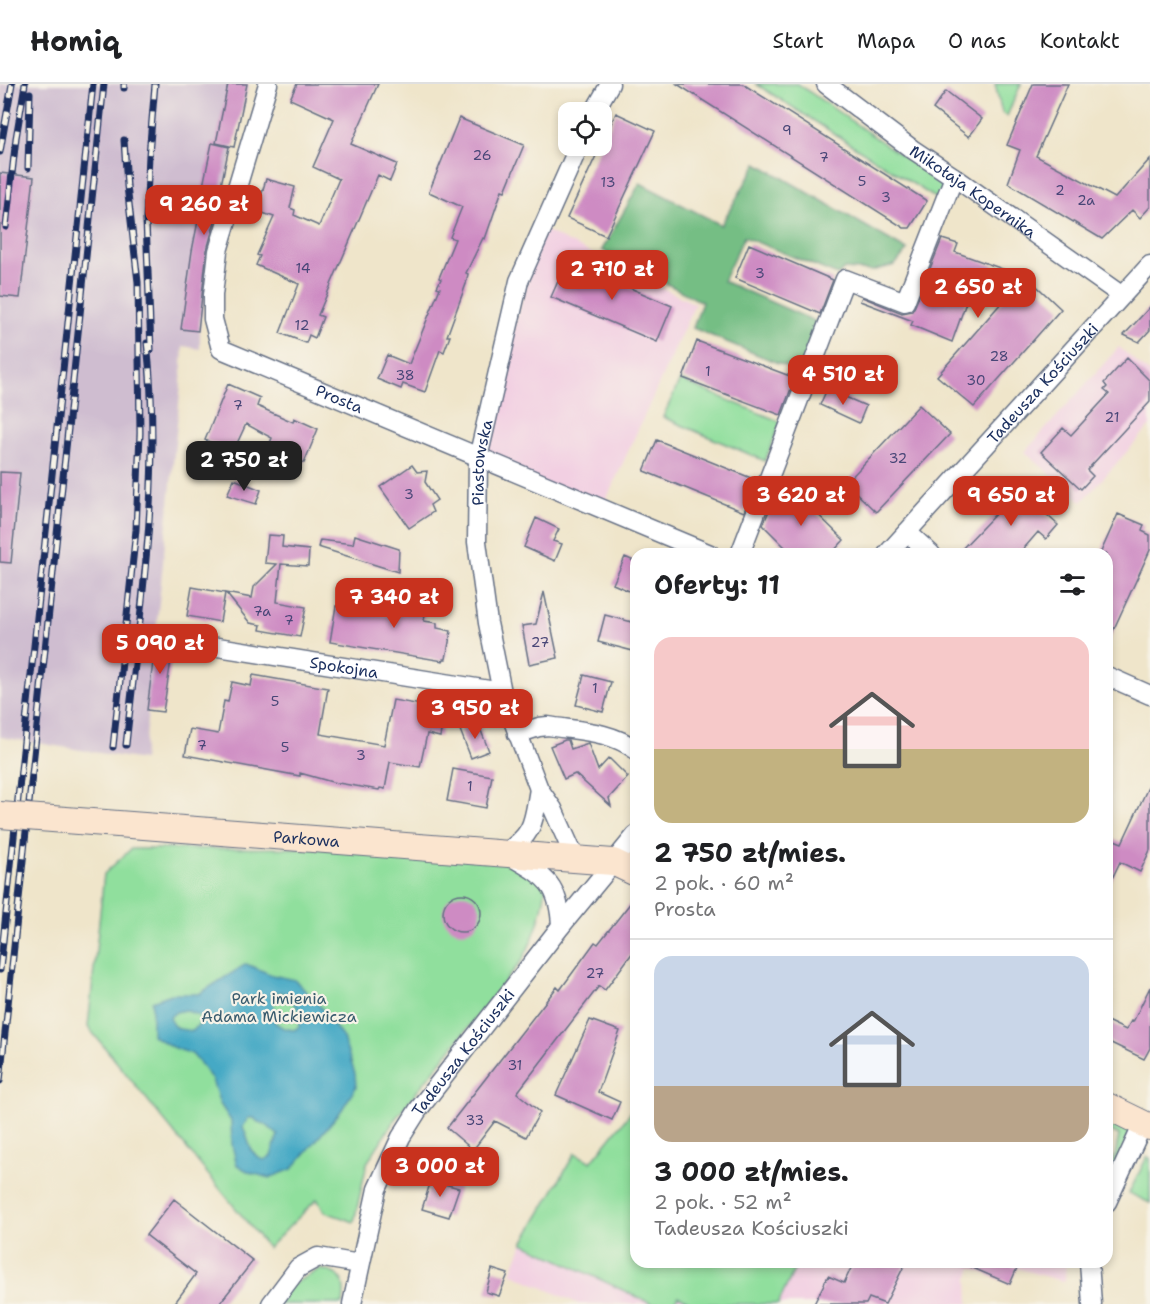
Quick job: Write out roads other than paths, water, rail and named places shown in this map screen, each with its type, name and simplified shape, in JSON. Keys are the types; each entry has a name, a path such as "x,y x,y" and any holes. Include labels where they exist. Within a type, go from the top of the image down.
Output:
{"street":[{"name":"Prosta","path":"268,84 218,251 213,319 221,349 696,548"},
{"path":"600,102 610,84"},
{"name":"Mikołaja Kopernika","path":"826,84 912,149 1121,296"},
{"name":"Piastowska","path":"575,156 519,281 478,458 477,542 488,623 502,692 538,789 553,809 575,858"},
{"path":"742,548 845,279 905,302 954,177"},
{"name":"Tadeusza Kościuszki","path":"892,548 1150,266"},
{"path":"907,532 924,548"},
{"name":"Spokojna","path":"186,642 502,692"},
{"path":"1113,679 1150,695"},
{"path":"517,734 548,726 610,736 630,746"},
{"name":"Piastowska","path":"505,852 529,833 534,819 538,789"},
{"name":"Parkowa","path":"0,815 505,852 575,858 625,867"},
{"path":"505,852 534,870 552,885 561,911 561,926"},
{"name":"Tadeusza Kościuszki","path":"352,1304 377,1189 401,1137 425,1101 561,926 625,867 630,852"},
{"path":"1113,1109 1147,1126 1113,1191"},
{"path":"271,1304 298,1268 318,1257 360,1264"},
{"path":"1089,1268 1092,1304"}],"water":[{"path":"246,964 272,975 295,980 319,1005 343,1038 355,1074 356,1087 341,1111 292,1169 269,1178 249,1172 237,1165 232,1145 231,1121 220,1104 212,1080 192,1054 172,1047 152,1035 152,1001 171,994 199,994","holes":["271,993 288,994 298,1009 299,1027 294,1030 282,1027 273,1018","185,1010 200,1016 201,1022 193,1031 179,1029 172,1024 170,1017 176,1012","248,1118 254,1118 278,1135 271,1156 265,1160 255,1155 243,1127"]}],"railway":[{"path":"0,152 12,84"},
{"path":"6,227 16,138 25,84"},
{"path":"0,970 93,84"},
{"path":"0,1081 104,84"},
{"path":"151,350 146,220 155,84"},
{"path":"28,168 30,93"},
{"path":"113,747 136,530 140,433 138,282 124,140"},
{"path":"126,745 143,595 151,494 151,393 147,343"}],"park label":[{"name":"Park imienia Adama Mickiewicza","path":"279,1007"}]}
